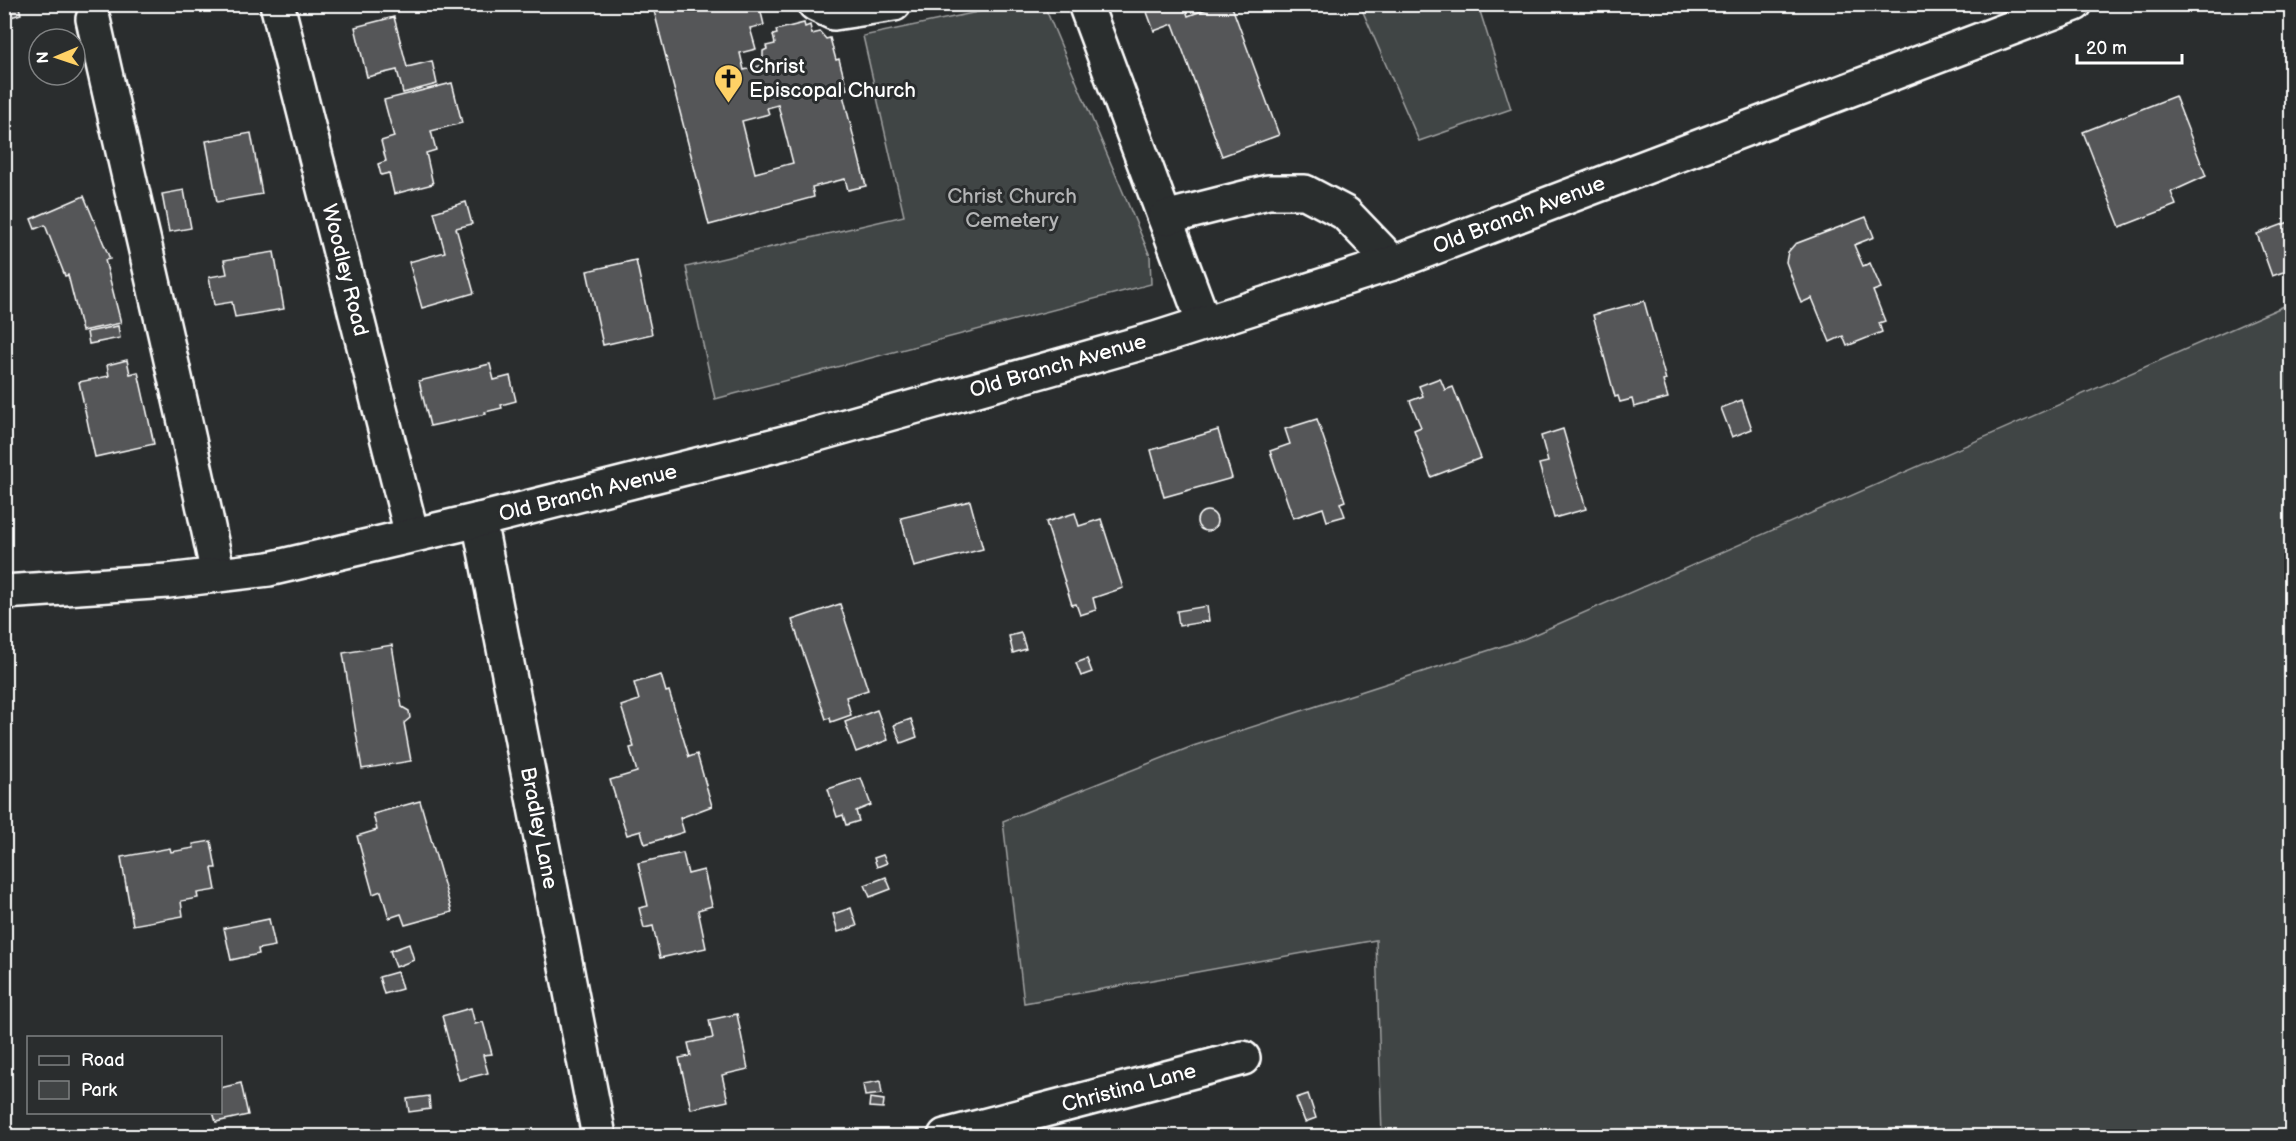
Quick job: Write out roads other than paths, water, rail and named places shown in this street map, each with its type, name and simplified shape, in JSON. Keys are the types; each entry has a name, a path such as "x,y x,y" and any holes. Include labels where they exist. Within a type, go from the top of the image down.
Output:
{"main road":[{"name":"Woodley Road","path":"278,4 412,535"},
{"path":"815,4 834,14 894,4"},
{"path":"1085,4 1204,323"},
{"name":"Old Branch Avenue","path":"4,592 168,581 269,569 479,520 796,440 1204,323 1393,263 2075,4"},
{"path":"93,19 140,233 186,421 218,575"},
{"path":"1165,218 1268,192 1305,192 1345,213 1393,263"},
{"name":"Bradley Lane","path":"479,520 599,1137"},
{"name":"Christina Lane","path":"945,1137 1243,1058"}],"place":[{"name":"Christ Episcopal Church","path":"728,104"}],"park label":[{"name":"Christ Church Cemetery","path":"1012,208"}]}
